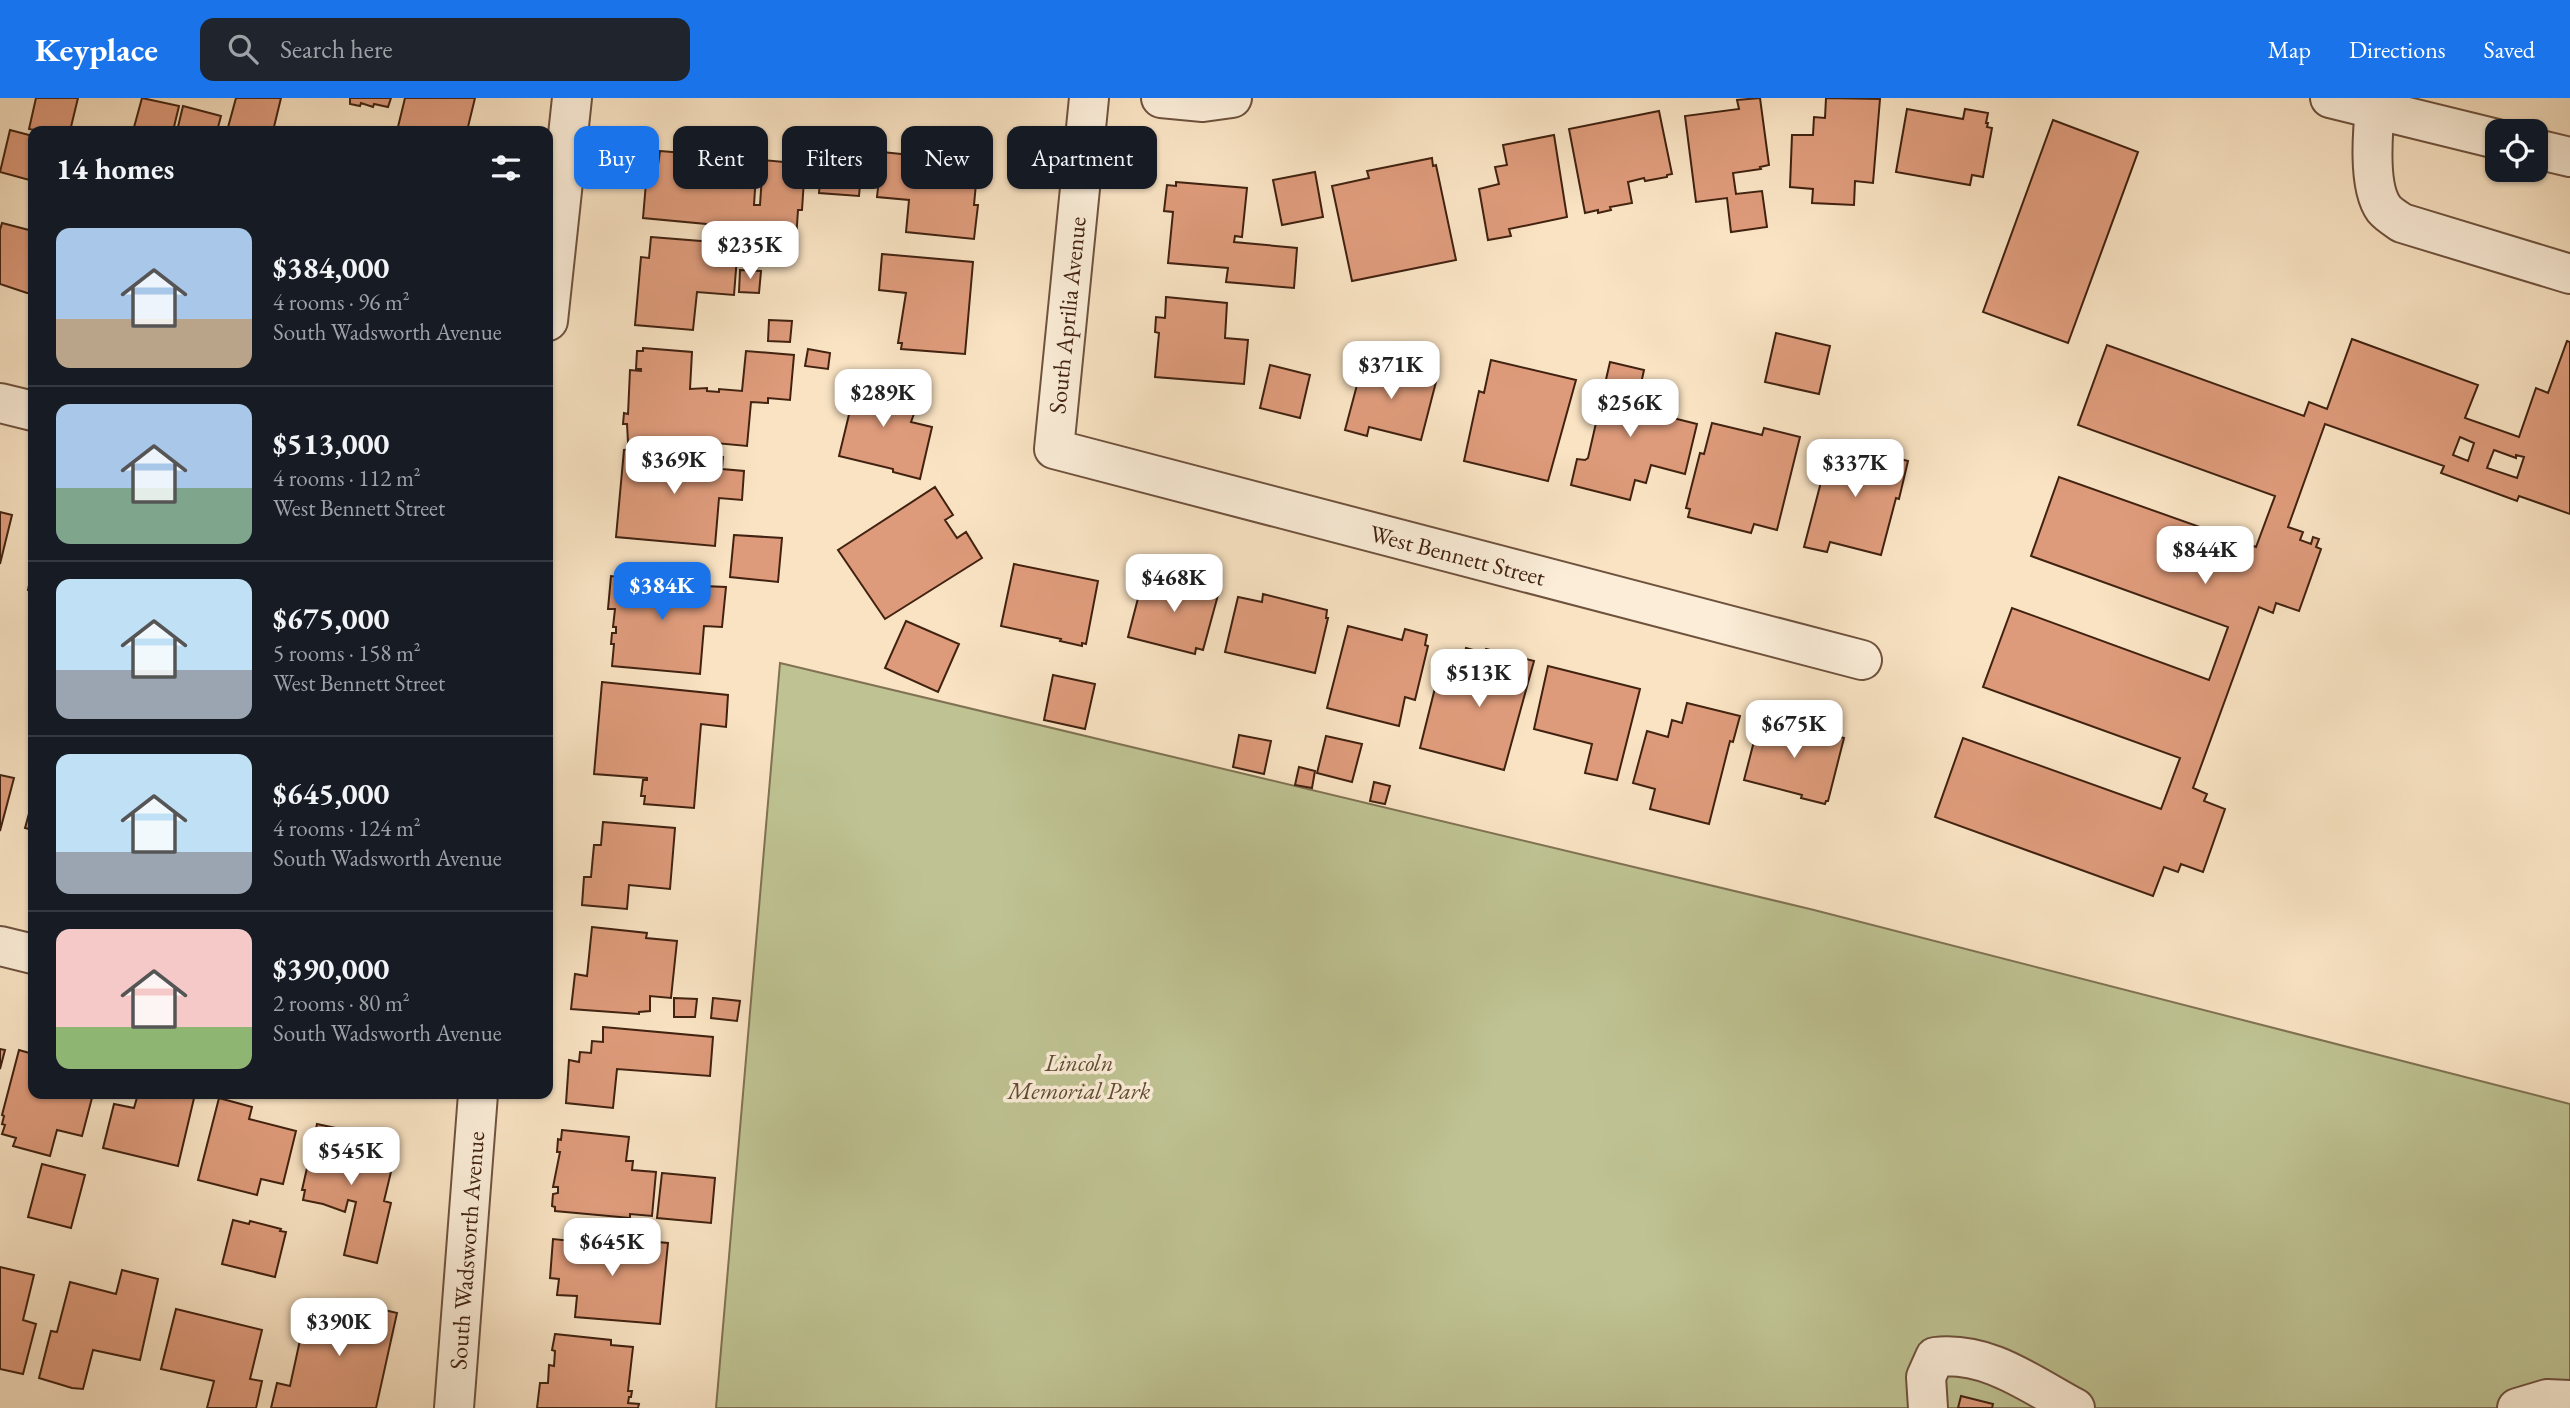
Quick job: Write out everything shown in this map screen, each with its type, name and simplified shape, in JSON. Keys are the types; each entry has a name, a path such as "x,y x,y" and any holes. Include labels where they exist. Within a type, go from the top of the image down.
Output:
{"street":[{"path":"553,275 572,98"},
{"name":"South Aprilia Avenue","path":"1054,449 1089,98"},
{"path":"1161,98 1203,102 1232,98"},
{"path":"2330,98 2375,104 2485,136"},
{"path":"2375,104 2374,176 2377,195 2385,210 2402,223 2570,274"},
{"path":"2548,152 2570,157"},
{"path":"0,403 28,410"},
{"name":"West Bennett Street","path":"1054,449 1862,660"},
{"path":"0,946 28,953"},
{"name":"South Wadsworth Avenue","path":"454,1408 478,1099"},
{"path":"1928,1408 1926,1377 1935,1357 1956,1355 1992,1363 2075,1408"},
{"path":"2517,1408 2547,1399 2570,1400"}],"green space":[{"name":"Lincoln Memorial Park","path":"780,663 1814,910 2570,1104 2570,1408 716,1408"}],"building":[{"path":"36,98 78,98 71,126 30,126"},
{"path":"142,98 179,106 174,126 134,126"},
{"path":"236,98 281,98 274,126 228,126"},
{"path":"350,98 391,98 388,107 374,104 373,107 361,103 360,106 350,104"},
{"path":"405,98 475,98 468,126 398,126"},
{"path":"1760,98 1769,165 1760,167 1761,169 1733,173 1736,194 1762,191 1767,227 1731,232 1727,198 1696,202 1685,116 1739,109 1737,100"},
{"path":"1826,98 1880,99 1873,183 1855,181 1854,205 1812,203 1813,189 1790,187 1792,135 1813,135 1814,117 1825,118"},
{"path":"183,106 221,116 218,126 178,126"},
{"path":"1907,109 1963,119 1965,109 1988,113 1987,127 1992,128 1983,177 1972,175 1970,185 1896,172"},
{"path":"1659,111 1672,174 1628,182 1632,203 1610,207 1611,210 1598,213 1598,210 1585,213 1569,129"},
{"path":"2053,120 2138,152 2068,343 1983,312"},
{"path":"10,130 28,135 28,180 0,172"},
{"path":"1554,135 1567,217 1509,229 1511,236 1488,240 1479,189 1499,184 1495,167 1507,165 1503,145"},
{"path":"660,151 673,152 673,189 755,189 754,205 760,205 761,189 768,189 768,160 782,162 782,189 803,189 802,210 798,210 796,240 749,236 749,228 643,218 645,189 659,189"},
{"path":"887,153 901,154 901,189 975,189 974,205 978,205 974,239 906,232 909,200 877,197 878,189 887,189"},
{"path":"1432,158 1433,166 1436,165 1456,260 1352,281 1332,186 1369,178 1367,171"},
{"path":"1315,172 1323,217 1282,225 1273,180"},
{"path":"1176,182 1247,188 1242,237 1235,236 1234,242 1297,248 1294,288 1226,282 1228,268 1168,263 1173,212 1164,211 1167,185 1176,186"},
{"path":"819,189 860,189 859,196 819,193"},
{"path":"2,223 28,230 28,293 0,284"},
{"path":"651,237 738,244 734,295 697,292 693,330 635,325 641,257 649,258"},
{"path":"882,254 973,262 965,354 901,349 902,343 898,343 906,293 879,290"},
{"path":"740,270 761,271 759,293 739,292"},
{"path":"1166,297 1227,303 1225,338 1248,340 1244,384 1155,377 1159,333 1155,332 1156,317 1165,318"},
{"path":"769,320 792,321 790,342 768,341"},
{"path":"1776,333 1830,346 1819,394 1765,382"},
{"path":"2352,339 2478,385 2465,418 2519,437 2536,388 2548,393 2567,341 2570,342 2570,514 2519,496 2517,501 2441,473 2444,466 2325,424 2288,527 2303,532 2300,540 2311,544 2313,537 2319,539 2316,547 2321,549 2299,611 2276,603 2273,613 2259,607 2193,788 2207,794 2204,801 2225,809 2203,872 2181,864 2178,872 2164,867 2153,896 1935,817 1963,738 2161,809 2180,758 1983,687 2012,608 2209,680 2228,627 2031,556 2059,477 2256,547 2275,496 2078,425 2107,345 2304,416 2309,402 2327,409","holes":["2460,437 2474,443 2468,461 2453,455","2494,450 2516,458 2516,455 2524,457 2517,478 2487,468"]},
{"path":"643,348 692,352 690,389 707,388 707,391 719,392 719,389 742,391 746,351 794,355 790,400 768,398 768,403 751,402 747,446 651,437 651,443 628,442 627,424 623,424 624,413 628,414 630,370 641,371 636,369 637,351 643,351"},
{"path":"808,349 830,353 828,369 805,366"},
{"path":"1491,360 1576,380 1548,481 1464,461 1479,391 1484,393"},
{"path":"1370,361 1437,378 1421,440 1369,427 1367,436 1345,430 1357,385 1353,384 1358,367 1369,370"},
{"path":"1610,362 1644,370 1637,402 1643,403 1640,416 1660,421 1661,415 1697,424 1685,474 1651,465 1646,483 1635,480 1630,500 1571,485 1577,459 1588,458"},
{"path":"1270,365 1310,375 1300,418 1260,408"},
{"path":"852,374 902,386 897,406 915,411 911,422 932,427 920,479 893,472 893,469 839,456 853,398 846,397"},
{"path":"1712,423 1762,435 1764,428 1800,437 1777,530 1754,524 1751,533 1688,517 1690,509 1686,508 1700,453 1704,454"},
{"path":"1828,440 1908,461 1881,555 1830,542 1827,552 1804,547 1821,482 1818,481"},
{"path":"624,450 723,457 722,469 744,471 742,500 719,498 715,546 616,537"},
{"path":"935,487 953,515 945,520 957,538 966,532 982,558 885,619 838,550"},
{"path":"0,512 12,515 0,564"},
{"path":"734,535 782,538 778,582 730,577"},
{"path":"1014,564 1098,581 1086,644 1082,643 1082,646 1001,626"},
{"path":"620,574 703,582 703,586 726,587 722,627 704,626 700,674 612,666 612,633 616,633 616,627 613,627 615,609 608,609 611,576 619,577"},
{"path":"1144,575 1195,588 1197,579 1221,584 1203,650 1196,648 1195,654 1128,637"},
{"path":"1263,594 1327,610 1328,618 1315,673 1225,652 1238,597 1262,602"},
{"path":"906,621 959,644 938,692 885,668"},
{"path":"1348,626 1402,640 1405,629 1427,635 1425,645 1428,646 1415,700 1405,697 1399,726 1327,708"},
{"path":"1466,648 1484,653 1486,649 1534,661 1504,770 1420,748 1437,680 1457,685"},
{"path":"1548,666 1640,689 1617,780 1585,773 1592,744 1534,729"},
{"path":"1053,675 1095,684 1085,729 1044,720"},
{"path":"602,682 728,695 726,727 701,724 694,808 644,804 645,796 641,796 643,780 647,778 594,774"},
{"path":"1687,703 1740,716 1733,742 1730,741 1709,824 1650,809 1655,789 1633,783 1647,731 1668,737 1672,720 1682,723"},
{"path":"1760,718 1844,738 1825,804 1744,780"},
{"path":"1239,735 1271,741 1264,774 1233,767"},
{"path":"1326,736 1362,744 1352,782 1317,773"},
{"path":"1299,767 1315,771 1312,788 1295,785"},
{"path":"0,775 14,778 0,831"},
{"path":"1374,782 1390,786 1385,804 1370,801"},
{"path":"603,822 675,828 670,889 629,885 627,909 582,905 584,877 591,877 594,845 601,845"},
{"path":"592,927 647,933 646,938 677,941 671,998 650,996 650,1011 639,1014 571,1009 575,974 587,976"},
{"path":"674,998 697,999 695,1017 674,1017"},
{"path":"713,998 740,1001 737,1021 711,1018"},
{"path":"603,1027 713,1037 710,1076 617,1069 613,1108 566,1103 569,1060 579,1062 580,1052 591,1053 592,1041 603,1042"},
{"path":"0,1049 5,1050 0,1069"},
{"path":"19,1050 28,1053 28,1099 92,1099 82,1136 57,1130 50,1156 13,1146 16,1138 2,1134 5,1125 2,1124"},
{"path":"137,1099 194,1099 178,1166 103,1148 114,1104 134,1108"},
{"path":"219,1099 252,1107 249,1119 296,1131 283,1184 261,1179 257,1195 198,1180"},
{"path":"317,1124 350,1131 348,1144 395,1155 384,1201 391,1203 377,1263 344,1255 356,1202 348,1200 345,1212 303,1200 305,1190 302,1190"},
{"path":"562,1130 629,1137 626,1161 633,1161 632,1170 656,1172 652,1216 630,1214 630,1218 555,1211 552,1206 553,1194 558,1193 558,1187 553,1187 560,1152 557,1152 558,1139 561,1140"},
{"path":"42,1164 85,1175 71,1228 28,1217"},
{"path":"662,1173 715,1178 711,1223 657,1218"},
{"path":"233,1220 249,1224 250,1221 286,1232 275,1277 222,1264"},
{"path":"602,1237 668,1243 660,1324 575,1317 577,1296 557,1295 559,1279 550,1278 553,1239 601,1244"},
{"path":"0,1267 34,1275 23,1320 36,1324 23,1374 0,1369"},
{"path":"122,1270 158,1279 140,1360 93,1350 83,1389 39,1378 51,1331 57,1332 70,1282 116,1294"},
{"path":"309,1299 349,1309 351,1302 397,1313 376,1408 271,1408 277,1383 290,1386"},
{"path":"176,1309 262,1330 250,1379 262,1381 256,1408 207,1408 214,1381 161,1369"},
{"path":"555,1334 611,1340 611,1345 633,1347 628,1391 632,1391 628,1403 639,1404 638,1408 537,1408 540,1383 548,1383 549,1365 554,1366 555,1351 552,1350"},
{"path":"1961,1396 1993,1404 1992,1408 1958,1408"}]}
